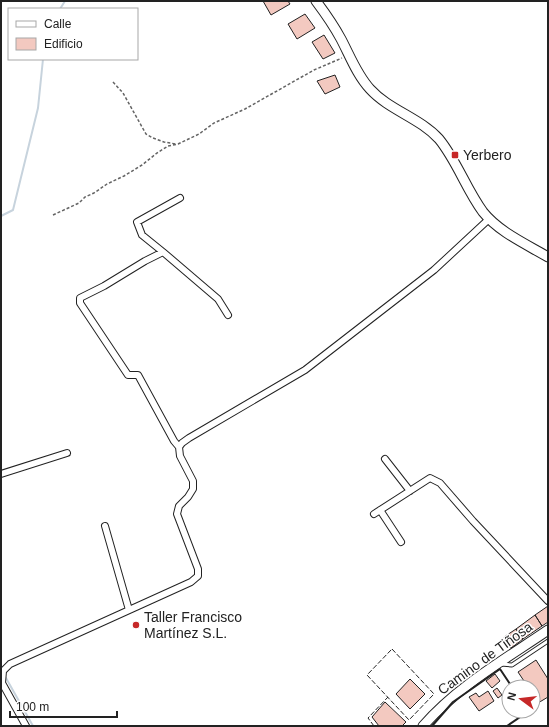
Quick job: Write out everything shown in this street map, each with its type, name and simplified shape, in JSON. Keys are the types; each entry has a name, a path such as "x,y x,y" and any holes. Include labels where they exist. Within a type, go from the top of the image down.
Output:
{"main road":[{"path":"316,1 337,32 362,79 373,92 429,130 440,141 455,163 479,206 489,219 510,234 548,256"},
{"name":"Camino de Tiñosa","path":"423,726 453,696 548,630"}],"street":[{"path":"180,198 138,222 142,235 218,299 228,316"},
{"path":"179,447 189,438 305,370 434,270 489,219"},
{"path":"26,726 2,683 3,671 10,664 191,582 198,576 198,569 177,514 179,506 188,497 193,489 193,481 180,456 179,447 174,441 138,375 128,375 80,303 80,298 163,252"},
{"path":"1,474 68,453"},
{"path":"385,459 410,490"},
{"path":"374,514 430,478 440,483 473,521 548,601"},
{"path":"380,510 401,542"},
{"path":"105,526 129,610"}],"lane":[{"path":"497,664 512,665 548,641"}],"path":[{"path":"53,215 79,203 85,197 124,176 168,146 178,144 199,134 214,123 245,109 314,70 349,55"},
{"path":"113,82 123,93 146,134 164,142 178,144"}],"building":[{"path":"263,1 288,1 290,4 271,15"},
{"path":"305,14 315,28 297,39 288,24"},
{"path":"324,35 335,53 323,59 312,42"},
{"path":"335,75 340,87 325,94 317,81"},
{"path":"548,606 548,622 542,626 535,615"},
{"path":"535,615 542,626 523,639 516,629"},
{"path":"516,629 523,639 511,648 504,637"},
{"path":"536,660 548,679 548,697 541,701 541,679 523,679 518,672"},
{"path":"495,674 500,681 492,688 486,681"},
{"path":"410,679 425,694 410,709 396,694"},
{"path":"497,688 501,696 498,698 493,691"},
{"path":"488,691 494,701 479,711 469,697 476,693 479,697"},
{"path":"385,702 406,722 402,726 379,726 372,717"}],"waterway":[{"path":"61,8 65,1"},
{"path":"1,216 13,210 38,108 43,60"},
{"path":"6,678 33,726"}],"fence":[{"path":"392,649 434,694 409,720 367,675 392,649"},
{"path":"374,726 368,718 388,697"}],"wall":[{"path":"432,726 453,702 500,669 507,679"},
{"path":"507,726 517,719"}],"place":[{"name":"Yerbero","path":"455,155"},
{"name":"Taller Francisco Martínez S.L.","path":"136,625"}]}
